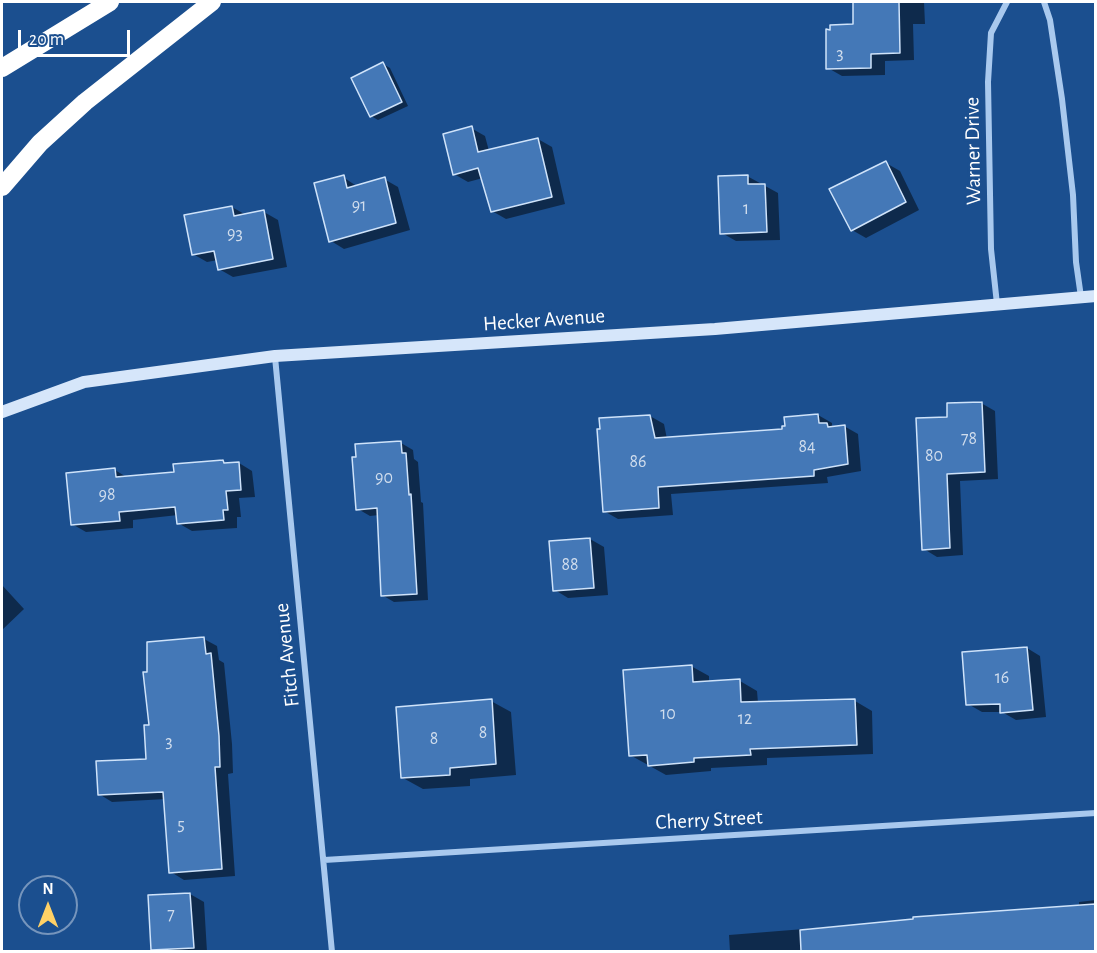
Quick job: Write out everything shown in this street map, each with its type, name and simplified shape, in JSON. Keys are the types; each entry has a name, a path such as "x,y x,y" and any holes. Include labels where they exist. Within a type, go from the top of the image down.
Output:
{"highway":[{"path":"2,68 110,2"},
{"path":"2,187 40,143 85,102 212,2"}],"street":[{"name":"Warner Drive","path":"997,304 992,249 988,82 992,33 1007,2"},
{"path":"1044,2 1050,20 1062,99 1081,297"},
{"name":"Hecker Avenue","path":"2,412 84,382 275,356 715,328 1095,296"},
{"name":"Fitch Avenue","path":"275,356 332,951"},
{"name":"Cherry Street","path":"324,860 1095,813"}],"building":[{"path":"853,2 899,2 900,53 871,54 871,68 826,69 826,29 830,30 830,25 853,24"},
{"path":"383,62 402,102 370,117 351,78"},
{"path":"472,126 478,152 538,138 552,197 491,212 478,168 453,175 443,134"},
{"path":"886,161 906,202 851,231 829,189"},
{"path":"344,175 347,188 385,177 396,223 329,242 314,183"},
{"path":"748,175 748,184 765,184 767,232 720,234 718,176"},
{"path":"232,206 234,216 264,210 273,259 218,270 214,251 192,255 184,215"},
{"path":"982,402 985,472 947,474 950,548 922,550 916,418 947,417 947,403"},
{"path":"818,414 819,423 827,423 828,427 845,425 848,464 814,470 814,476 658,487 659,508 603,512 597,429 600,429 599,418 650,415 655,438 782,429 782,426 785,426 784,417"},
{"path":"401,441 402,453 406,453 409,495 411,494 417,594 381,596 377,508 356,510 352,457 356,457 355,444"},
{"path":"223,460 224,463 239,462 241,490 226,491 228,510 223,510 224,520 177,524 175,507 119,512 120,521 71,525 66,473 115,468 116,477 174,472 173,464"},
{"path":"590,538 594,588 553,591 549,541"},
{"path":"204,637 206,654 211,653 219,736 220,767 215,767 222,869 169,873 163,792 98,795 96,761 146,759 144,725 149,725 143,672 147,672 147,642"},
{"path":"1027,647 1033,710 1000,713 1000,704 966,705 962,652"},
{"path":"692,665 693,682 740,679 741,702 855,699 857,745 750,749 751,755 694,758 694,762 648,766 647,755 629,756 623,670"},
{"path":"492,699 496,764 450,768 450,775 401,778 396,707"},
{"path":"190,893 194,948 151,950 148,895"},
{"path":"1095,904 1095,951 801,951 800,930 913,919 913,917"}]}
